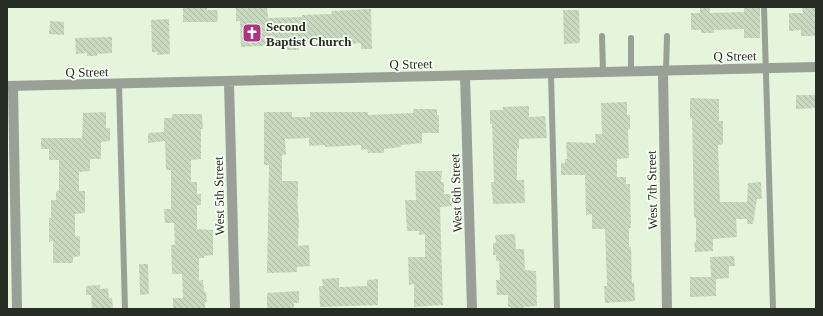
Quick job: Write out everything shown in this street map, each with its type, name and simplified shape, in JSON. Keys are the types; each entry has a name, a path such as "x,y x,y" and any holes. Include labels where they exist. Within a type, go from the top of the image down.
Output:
{"street":[{"name":"Q Street","path":"10,86 816,67"},
{"name":"West 7th Street","path":"664,71 667,309"},
{"name":"West 6th Street","path":"465,76 472,309"},
{"name":"West 5th Street","path":"229,82 235,309"},
{"path":"10,86 17,309"}],"lane":[{"path":"764,7 773,309"},
{"path":"602,36 603,72"},
{"path":"664,71 667,36"},
{"path":"631,38 631,72"},
{"path":"551,74 557,309"},
{"path":"119,84 125,309"}],"building":[{"path":"183,7 207,7 207,10 217,10 217,22 183,22"},
{"path":"236,7 267,7 268,18 302,17 302,15 332,14 331,11 371,9 372,49 361,49 361,43 335,45 335,42 299,43 299,50 277,48 277,45 241,47 240,21 236,21"},
{"path":"700,7 710,7 710,13 744,12 744,7 760,7 760,38 744,38 744,29 714,30 714,33 701,33 701,30 691,30 691,13 700,13"},
{"path":"802,7 816,7 816,36 801,36 801,30 789,31 789,13 803,13"},
{"path":"563,10 579,10 580,43 564,44"},
{"path":"169,19 170,54 157,55 157,52 152,52 151,20"},
{"path":"50,21 64,22 64,35 49,34"},
{"path":"112,37 112,53 97,54 97,56 87,56 87,53 76,54 75,38"},
{"path":"796,95 816,95 816,108 796,109"},
{"path":"690,98 719,99 719,121 723,121 723,144 718,145 720,202 747,202 748,183 761,182 762,199 757,199 753,224 747,224 747,219 736,219 737,237 713,239 713,251 695,252 694,242 696,242 696,218 694,218 692,118 690,118"},
{"path":"627,102 627,115 630,115 630,129 628,129 629,158 617,159 617,177 626,177 626,184 630,184 631,228 629,228 629,247 631,247 632,283 634,282 635,301 605,303 604,286 607,286 605,229 592,229 592,214 586,215 585,175 561,175 561,163 565,163 565,159 567,159 566,142 596,143 595,134 602,134 601,103"},
{"path":"529,106 529,117 545,116 547,138 519,139 519,149 517,149 517,180 524,180 525,203 493,204 491,182 494,182 492,124 490,124 490,110 503,110 502,107"},
{"path":"413,109 437,109 437,115 439,115 439,133 422,133 422,143 401,145 401,147 384,149 384,153 368,153 367,149 361,150 361,145 325,147 325,145 309,146 309,138 285,139 286,155 282,155 282,181 298,181 298,246 309,245 310,266 297,267 297,272 267,273 269,165 264,165 264,112 292,112 292,117 310,117 310,112 368,112 368,115 413,113"},
{"path":"106,112 106,128 110,128 110,141 101,142 101,159 90,159 90,171 79,172 79,191 85,191 85,213 75,214 75,237 80,236 80,256 73,257 73,263 53,263 53,241 49,242 49,218 51,218 51,200 56,200 56,192 59,190 59,160 49,160 49,149 41,149 41,138 82,138 83,113"},
{"path":"172,114 202,114 203,129 201,129 201,159 191,160 191,182 197,182 197,194 201,194 201,205 197,205 197,229 213,230 213,255 199,258 199,281 203,280 204,292 206,292 207,302 205,302 205,309 173,309 173,298 183,298 182,274 172,274 171,245 175,245 174,223 165,223 164,209 171,209 171,170 166,170 165,141 148,143 148,133 164,132 164,118 172,118"},
{"path":"415,171 442,171 441,182 444,182 444,194 452,194 452,206 440,207 443,305 414,307 414,284 409,285 408,257 425,257 425,234 419,235 419,231 407,231 405,200 416,200"},
{"path":"515,234 516,249 524,249 525,270 536,271 537,306 523,307 523,309 511,309 511,307 508,307 508,295 497,295 496,280 500,280 499,261 496,261 496,255 493,255 493,243 496,243 495,235"},
{"path":"734,256 735,266 729,266 729,278 716,279 716,296 690,297 690,277 711,277 710,257"},
{"path":"139,264 148,264 149,294 140,295"},
{"path":"339,278 339,287 367,286 367,280 378,279 378,305 320,307 319,286 323,286 322,279"},
{"path":"100,285 100,289 108,288 109,298 112,298 113,309 92,309 91,295 86,295 86,286"},
{"path":"299,291 299,303 294,303 294,309 267,309 267,293"}],"place":[{"name":"Second Baptist Church","path":"252,33"}]}
